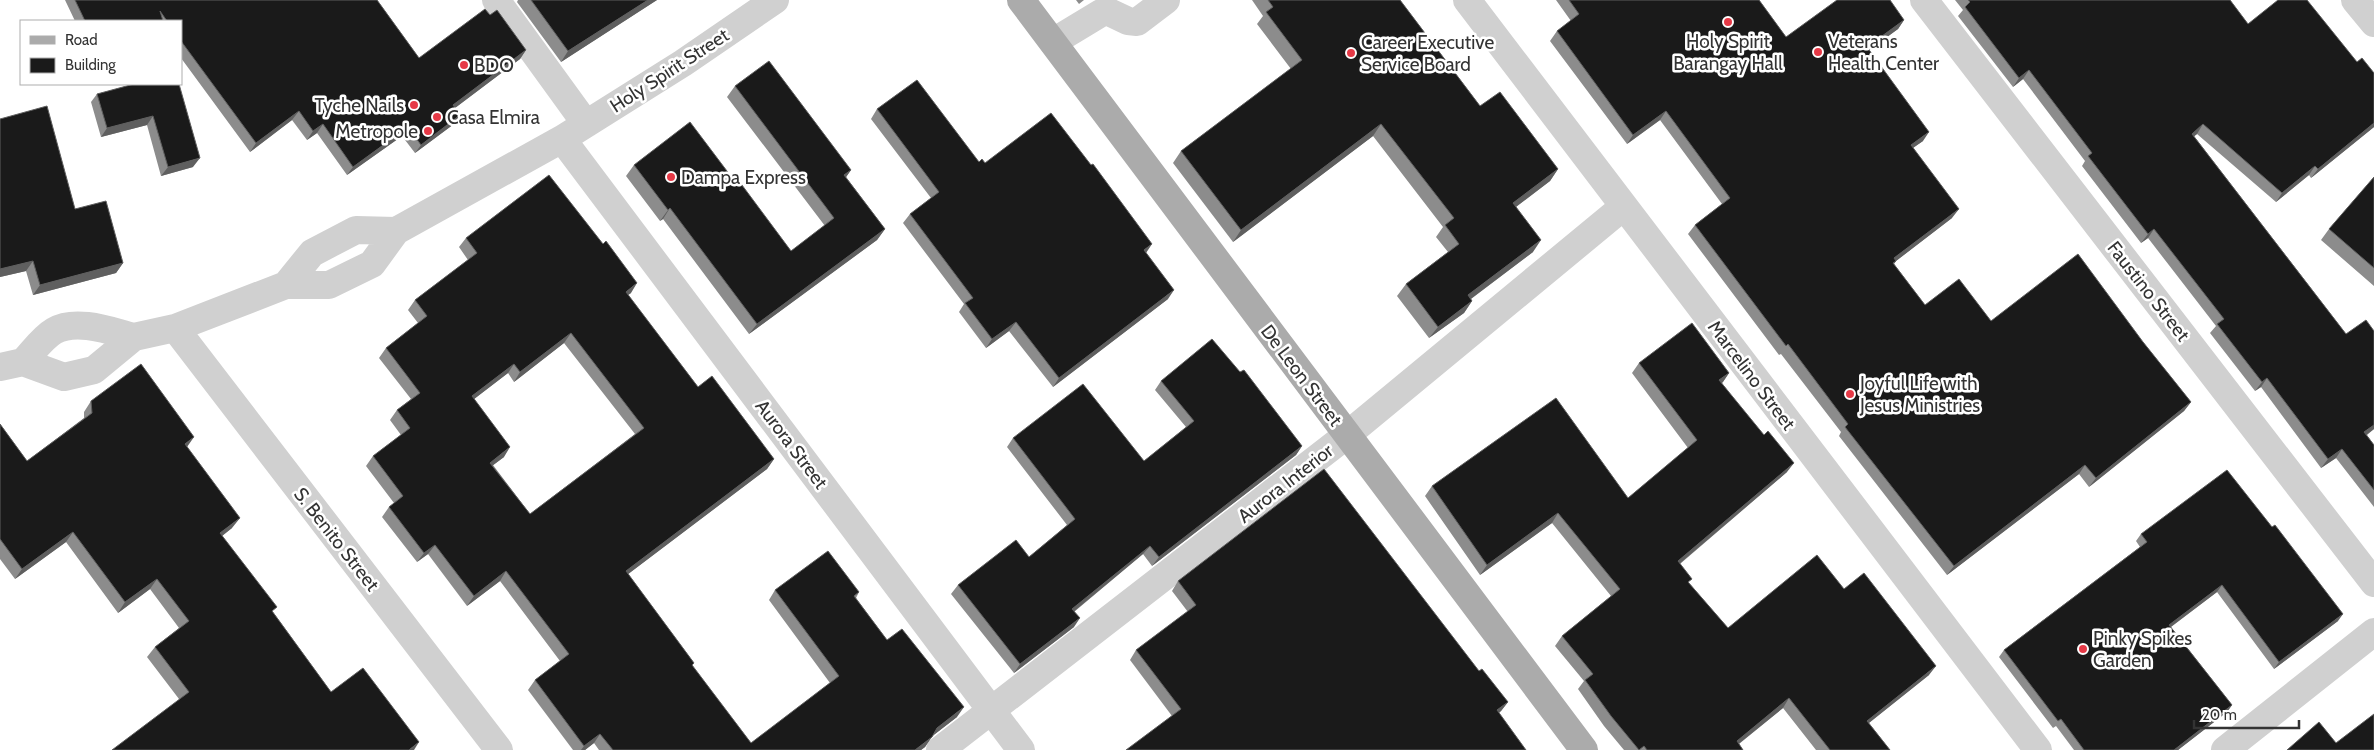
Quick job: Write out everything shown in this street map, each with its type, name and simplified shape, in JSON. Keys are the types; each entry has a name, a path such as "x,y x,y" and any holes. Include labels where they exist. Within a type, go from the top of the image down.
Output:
{"main road":[{"name":"De Leon Street","path":"1021,0 1584,750"}],"street":[{"path":"496,0 586,124"},
{"name":"Holy Spirit Street","path":"396,231 562,139 683,63 775,0"},
{"path":"1053,42 1101,12 1108,10 1128,21 1137,22 1166,0"},
{"name":"Marcelino Street","path":"1467,0 2038,750"},
{"name":"Faustino Street","path":"1924,0 2374,583"},
{"path":"2355,0 2374,23"},
{"name":"Aurora Street","path":"562,139 1021,750"},
{"name":"Aurora Interior","path":"940,750 1347,434 1624,207"},
{"path":"286,285 312,253 356,230 396,231"},
{"path":"11,365 64,377 94,370 134,338 175,328 286,285 328,285 372,264 396,231"},
{"path":"11,365 54,331 84,324 134,338"},
{"name":"S. Benito Street","path":"175,328 499,750"},
{"path":"2225,750 2374,632"}],"building":[{"path":"75,0 377,0 419,58 485,9 490,15 497,10 526,50 453,105 460,115 421,145 408,127 353,167 323,124 313,131 299,111 256,143 182,42 182,20 166,20 160,11 163,20 85,20"},
{"path":"531,0 648,0 568,51"},
{"path":"1268,0 1400,0 1480,106 1500,92 1558,169 1513,203 1541,240 1468,295 1472,301 1438,327 1406,284 1459,244 1445,225 1454,218 1381,124 1241,230 1181,151 1302,60 1266,12 1273,7"},
{"path":"1569,0 1759,0 1786,37 1837,0 1890,0 1904,20 1867,47 1929,132 1911,145 1959,209 1894,258 1896,261 1893,263 1925,305 1959,279 1991,321 2078,254 2143,342 2191,402 2096,478 2085,465 1954,566 1845,427 1848,424 1788,344 1786,346 1695,225 1730,198 1666,111 1633,135 1557,31 1579,14"},
{"path":"1968,0 2230,0 2248,24 2278,0 2307,0 2357,62 2362,58 2374,73 2374,123 2318,169 2315,166 2282,193 2203,124 2192,134 2346,334 2366,320 2374,331 2374,425 2364,432 2374,445 2374,490 2342,449 2328,459 2267,378 2262,382 2217,324 2224,319 2154,229 2148,234 2088,156 2092,153 2029,70 2019,78 1965,7 1970,2"},
{"path":"769,61 851,170 844,175 885,229 757,324 670,208 668,210 634,165 690,122 733,179 736,177 791,251 834,218 735,86"},
{"path":"917,80 979,162 982,159 985,163 1051,113 1091,165 1093,164 1152,244 1144,250 1174,290 1059,378 1016,322 992,339 965,303 973,298 910,214 939,192 877,109"},
{"path":"130,85 179,85 200,158 168,167 153,116 107,128 97,94"},
{"path":"47,106 75,209 106,201 123,263 40,285 33,261 0,269 0,119"},
{"path":"549,175 603,244 606,241 637,283 626,292 698,387 712,376 774,459 626,571 694,663 692,665 751,743 839,676 775,590 828,551 859,592 854,596 887,640 902,629 964,707 937,728 932,737 915,750 613,750 600,734 584,746 535,680 569,654 506,571 474,596 435,545 424,553 389,507 403,496 373,456 410,428 397,410 420,393 386,348 427,316 415,300 477,253 466,238","holes":["571,333 644,428 530,514 490,463 510,447 472,396 514,364 520,372"]},
{"path":"2374,177 2374,268 2329,229"},
{"path":"1692,323 1729,373 1719,380 1764,435 1768,431 1794,463 1678,561 1692,579 1688,582 1728,628 1817,555 1844,589 1864,573 1936,666 1867,721 1890,750 1830,750 1789,698 1737,741 1743,750 1647,750 1644,746 1639,750 1585,680 1593,674 1562,636 1620,589 1558,513 1487,565 1432,486 1556,398 1628,498 1697,440 1639,363"},
{"path":"1212,339 1240,372 1244,370 1302,446 1159,557 1150,546 1072,609 1080,618 1020,664 958,585 1016,540 1029,557 1075,519 1013,438 1083,384 1144,461 1194,421 1161,381"},
{"path":"141,364 194,437 185,444 240,518 220,533 277,607 272,611 331,692 363,668 419,742 409,750 112,750 189,692 155,647 189,621 157,579 125,602 73,532 22,569 0,539 0,424 27,461 92,413 91,401"},
{"path":"1324,469 1479,671 1482,669 1508,702 1497,710 1526,750 1126,750 1181,709 1136,650 1196,605 1178,581"},
{"path":"2227,470 2272,527 2275,525 2343,614 2279,662 2222,585 2169,625 2232,705 2174,750 2084,750 2061,719 2058,721 2004,650 2147,542 2141,534"},
{"path":"2374,714 2374,750 2287,750 2319,722 2336,743"}],"place":[{"name":"Holy Spirit Barangay Hall","path":"1728,22"},
{"name":"Veterans Health Center","path":"1818,52"},
{"name":"Career Executive Service Board","path":"1351,53"},
{"name":"BDO","path":"464,65"},
{"name":"Tyche Nails","path":"414,105"},
{"name":"Casa Elmira","path":"437,117"},
{"name":"Metropole","path":"428,131"},
{"name":"Dampa Express","path":"671,177"},
{"name":"Joyful Life with Jesus Ministries","path":"1850,394"},
{"name":"Pinky Spikes Garden","path":"2083,649"}]}
